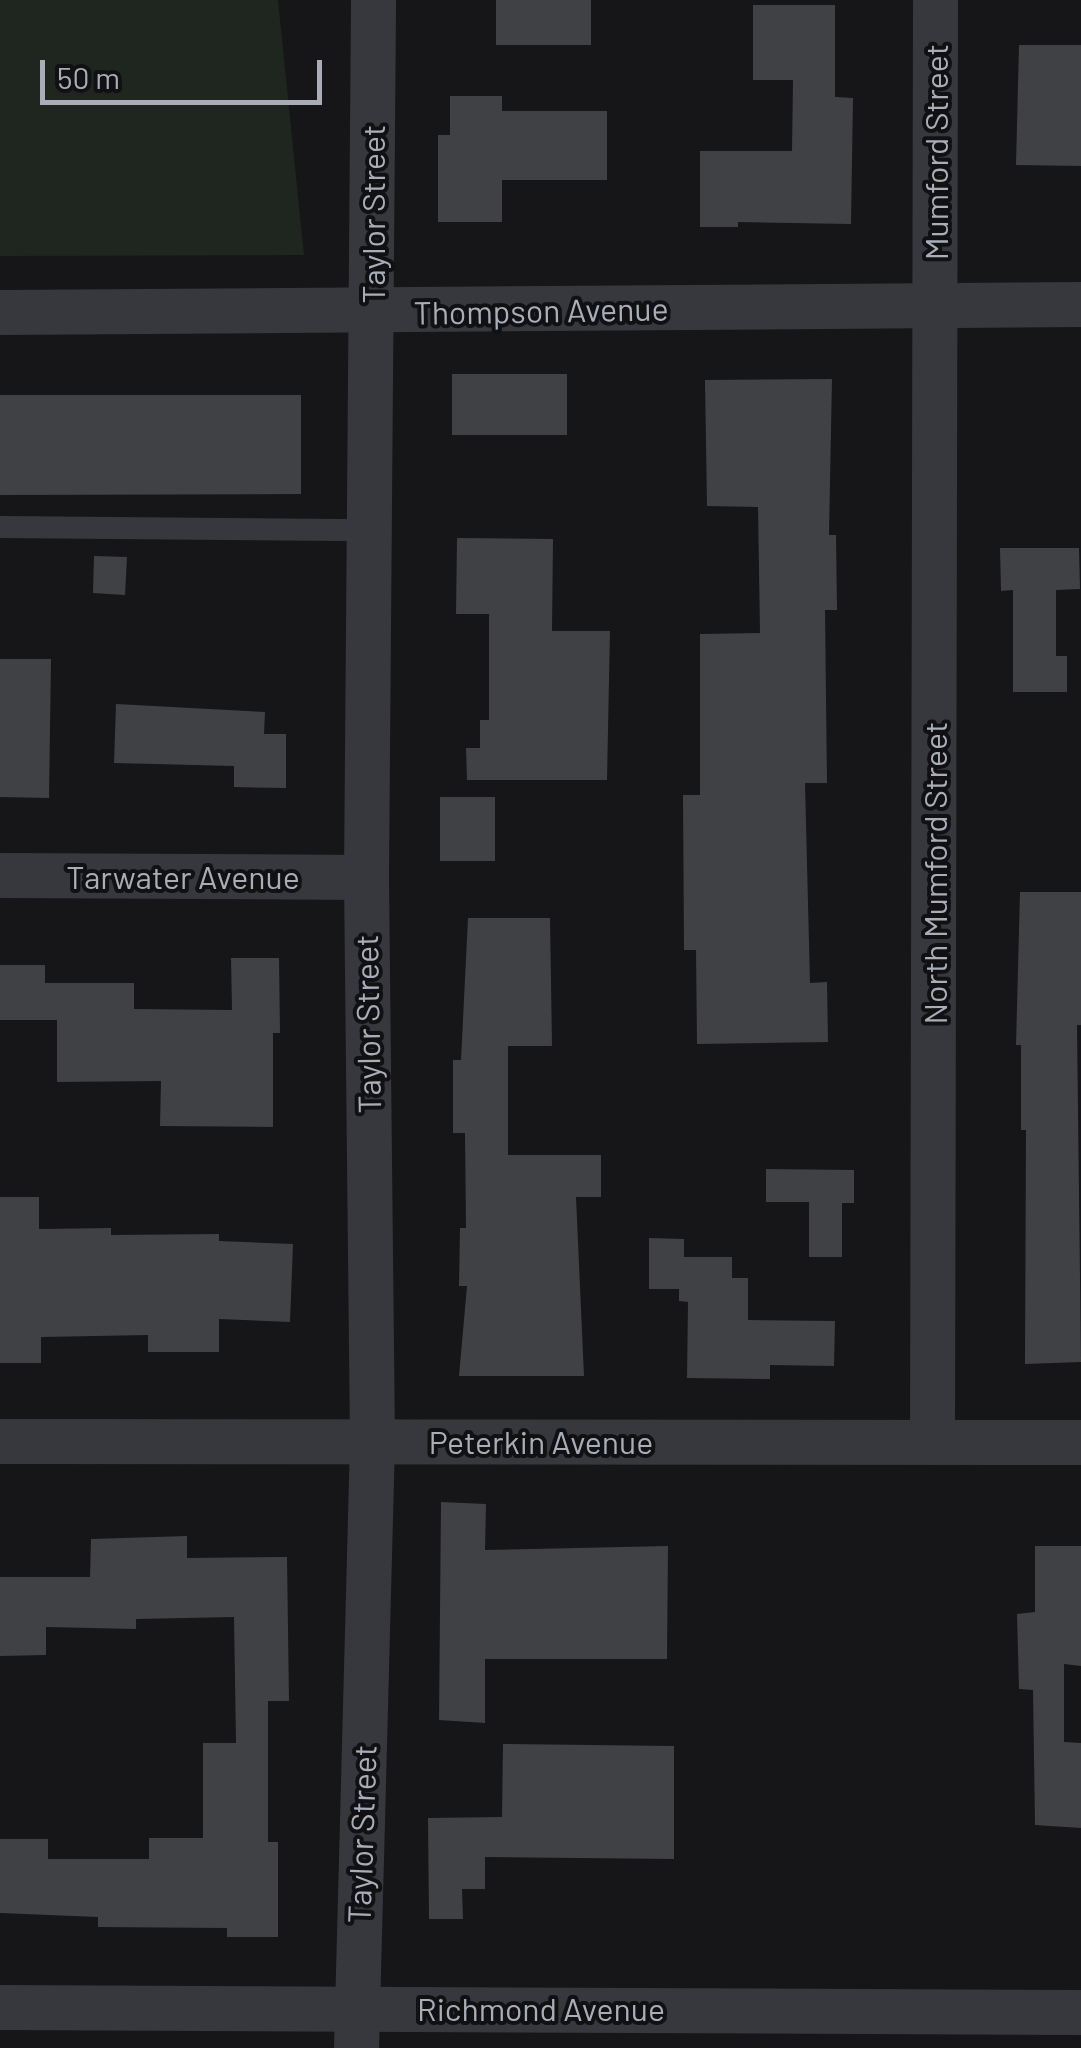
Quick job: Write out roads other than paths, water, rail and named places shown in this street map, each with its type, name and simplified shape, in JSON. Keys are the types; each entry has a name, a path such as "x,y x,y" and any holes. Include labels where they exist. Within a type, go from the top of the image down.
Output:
{"street":[{"name":"Taylor Street","path":"356,2027 372,1441 366,877 372,0"},
{"name":"Mumford Street","path":"935,0 936,305"},
{"name":"Thompson Avenue","path":"0,312 1081,304"},
{"name":"North Mumford Street","path":"932,1442 936,305"},
{"name":"Tarwater Avenue","path":"0,875 366,877"},
{"name":"Peterkin Avenue","path":"0,1441 1081,1442"},
{"name":"Richmond Avenue","path":"0,2007 356,2027 1081,2012"}],"lane":[{"path":"0,527 370,530"}]}
